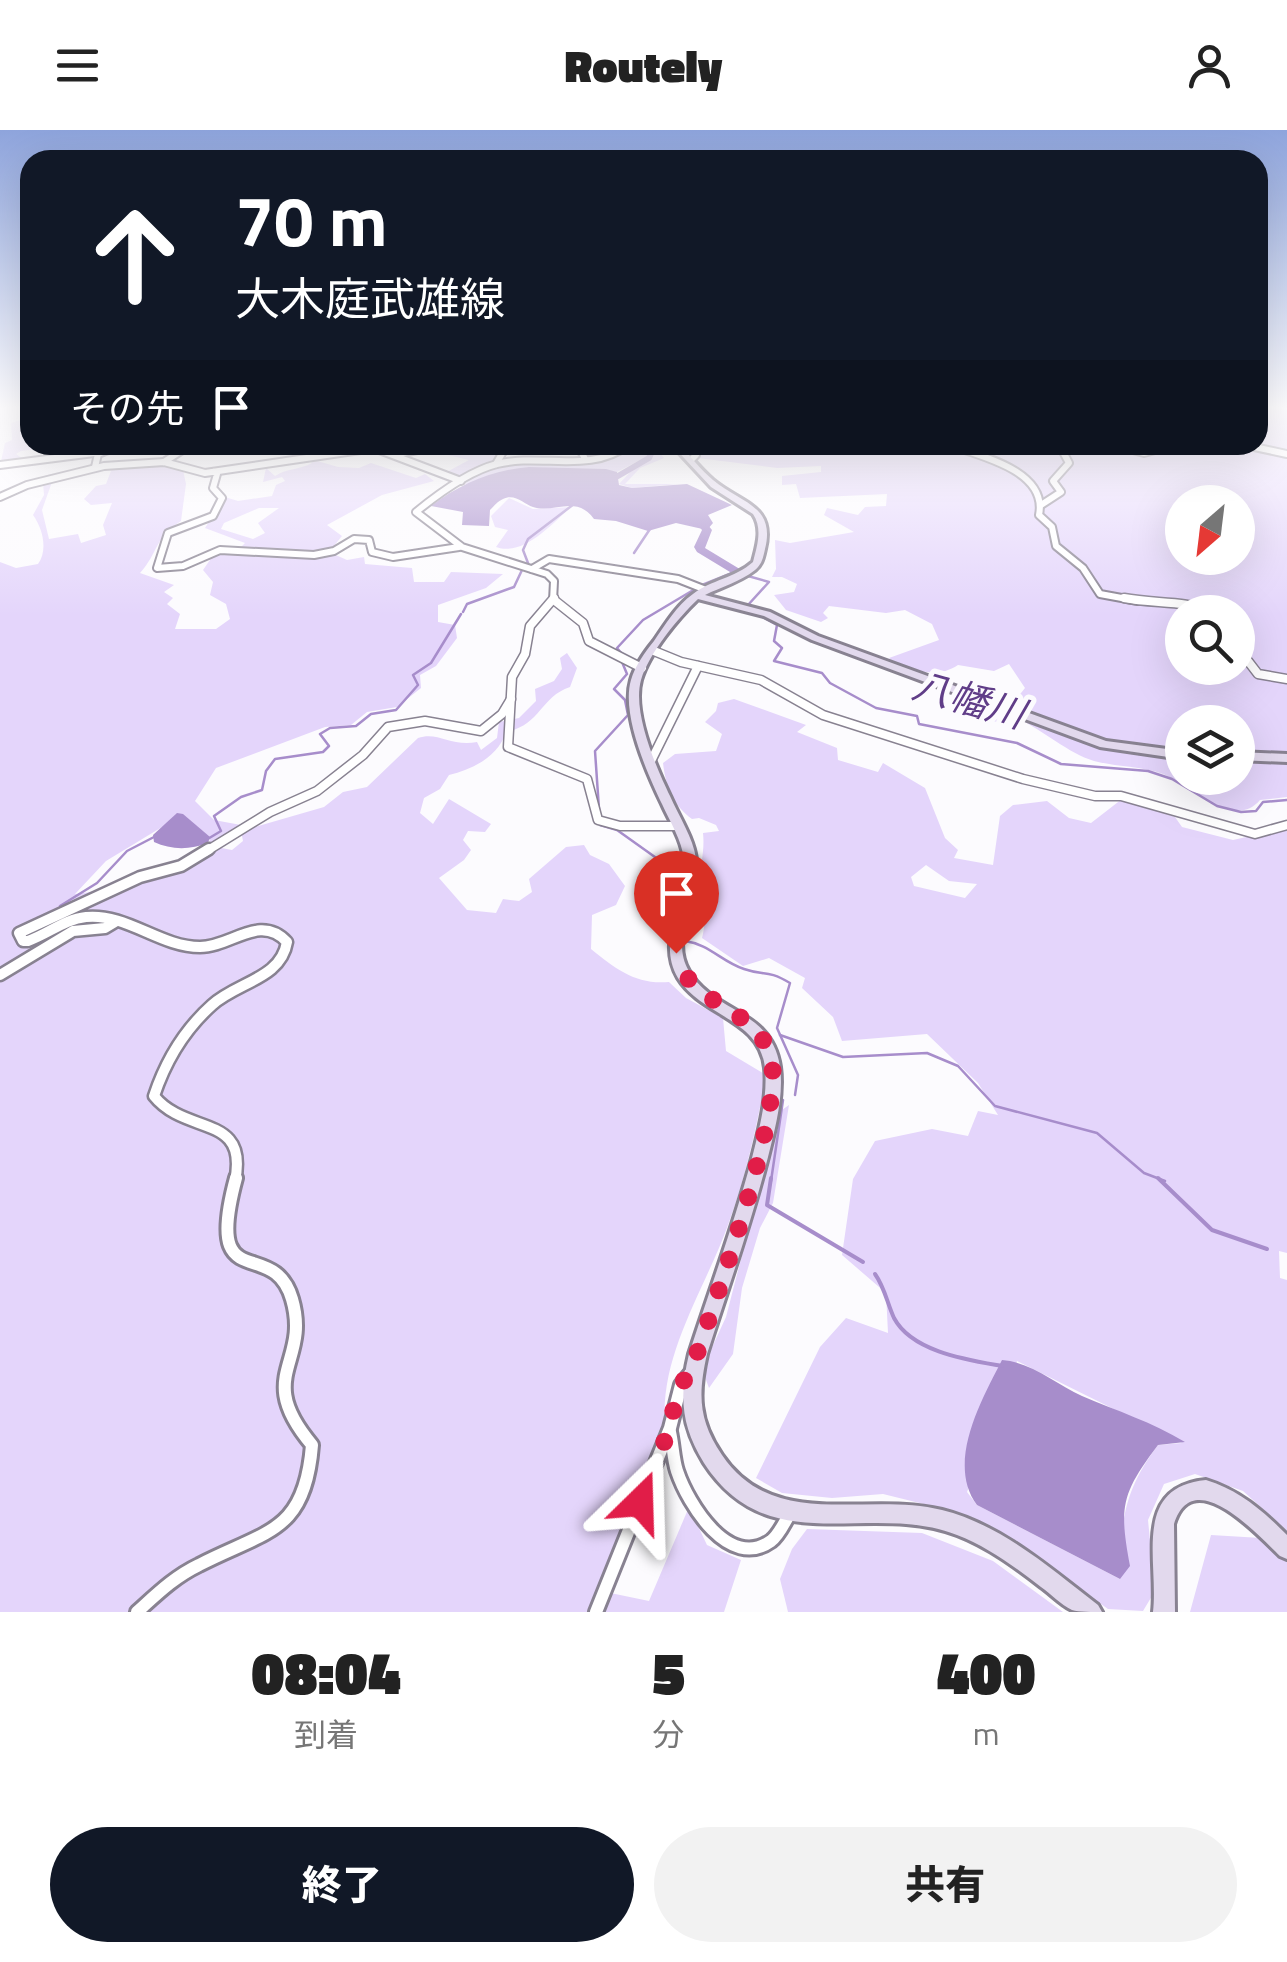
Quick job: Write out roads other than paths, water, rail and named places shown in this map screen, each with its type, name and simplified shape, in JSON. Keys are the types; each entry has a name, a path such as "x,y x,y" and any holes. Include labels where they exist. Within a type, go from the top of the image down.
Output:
{"main road":[{"path":"707,478 755,508 762,522 757,562 744,575 700,590 642,668 634,694 651,762 691,866 678,932 679,968 699,993 748,1021 761,1036 773,1069 757,1163 722,1287 691,1373 690,1402 699,1435 718,1466 740,1490 789,1515 834,1516 888,1510 944,1520 978,1534 1091,1612"},
{"path":"700,590 776,617 815,638 1086,738 1165,754"},
{"path":"1255,757 1287,758"},
{"path":"1164,1612 1166,1510 1182,1494 1200,1490 1220,1494 1240,1506 1287,1549"}],"street":[{"path":"0,497 53,478"},
{"path":"216,478 214,488 222,498 212,516 180,524 161,541 157,568 183,566 220,550 325,554 360,538 370,540 372,552 388,558 440,546 462,547 551,577 554,600 583,623 589,641 642,668"},
{"path":"454,478 461,481"},
{"path":"462,547 416,512 467,478"},
{"path":"1023,478 1034,486 1041,505"},
{"path":"1056,478 1053,481 1061,492 1041,505 1038,512 1052,527 1051,536 1058,551 1084,569 1100,594 1165,604"},
{"path":"532,568 550,560 700,590"},
{"path":"554,600 526,632 529,639 512,677 505,742 587,779 598,820 620,826 678,826"},
{"path":"654,650 698,666 761,680 823,714 1023,779 1095,796 1120,796 1255,834 1287,825"},
{"path":"651,762 667,734 668,721 683,700 684,685 698,666"},
{"path":"1255,670 1287,679"},
{"path":"138,1612 173,1580 284,1524 302,1505 313,1476 312,1446 294,1428 283,1404 282,1379 294,1332 294,1306 286,1280 262,1264 240,1258 225,1235 238,1156 234,1142 226,1134 176,1119 164,1112 154,1096 167,1059 187,1031 225,994 272,970 283,959 287,942 272,929 260,928 199,948 115,922 82,917 28,941 18,937 24,929 68,908 140,877 181,866 238,829 317,792 363,756 388,727 426,721 481,731 502,714 511,698"},
{"path":"0,975 74,931 106,928 115,922"},
{"path":"596,1612 670,1428 680,1385 691,1373"},
{"path":"670,1428 678,1472 718,1537 744,1550 772,1541 789,1515"}],"waterway":[{"path":"528,563 523,550 528,539 574,504"},
{"name":"八幡川","path":"695,516 707,530 701,550 739,573"},
{"path":"634,553 650,529"},
{"path":"463,612 467,604 514,587 522,570"},
{"path":"702,585 737,571"},
{"name":"八幡川","path":"748,576 769,582 748,605"},
{"path":"622,654 617,648 643,620 695,589"},
{"path":"206,840 221,831 214,816 241,797 262,790 266,771 275,759 323,752 329,746 320,734 330,728 356,726 371,714 396,710 418,685 413,675 431,663 461,614"},
{"name":"八幡川","path":"759,615 777,625 774,641 782,648 774,661 822,673 830,683 876,708 917,716 919,724 1017,743 1061,764 1148,771 1172,779 1217,806 1241,812 1256,811 1263,802 1287,800"},
{"path":"599,809 595,751 628,715 625,700 614,689 627,674 622,662"},
{"path":"600,825 617,830 683,877"},
{"path":"60,906 97,883 127,851 154,837"},
{"path":"696,886 700,909 685,941 736,966 790,983 777,1028 780,1035"},
{"path":"780,1035 843,1057 927,1053 958,1066 995,1106 1097,1133 1144,1173 1159,1179"},
{"path":"780,1035 798,1075 795,1095"},
{"path":"771,1181 783,1100"},
{"path":"771,1178 767,1205 863,1262"},
{"path":"1159,1179 1165,1181"},
{"path":"1159,1179 1212,1230 1267,1249"},
{"path":"875,1274 894,1318 914,1339 942,1353 1002,1366"}]}
